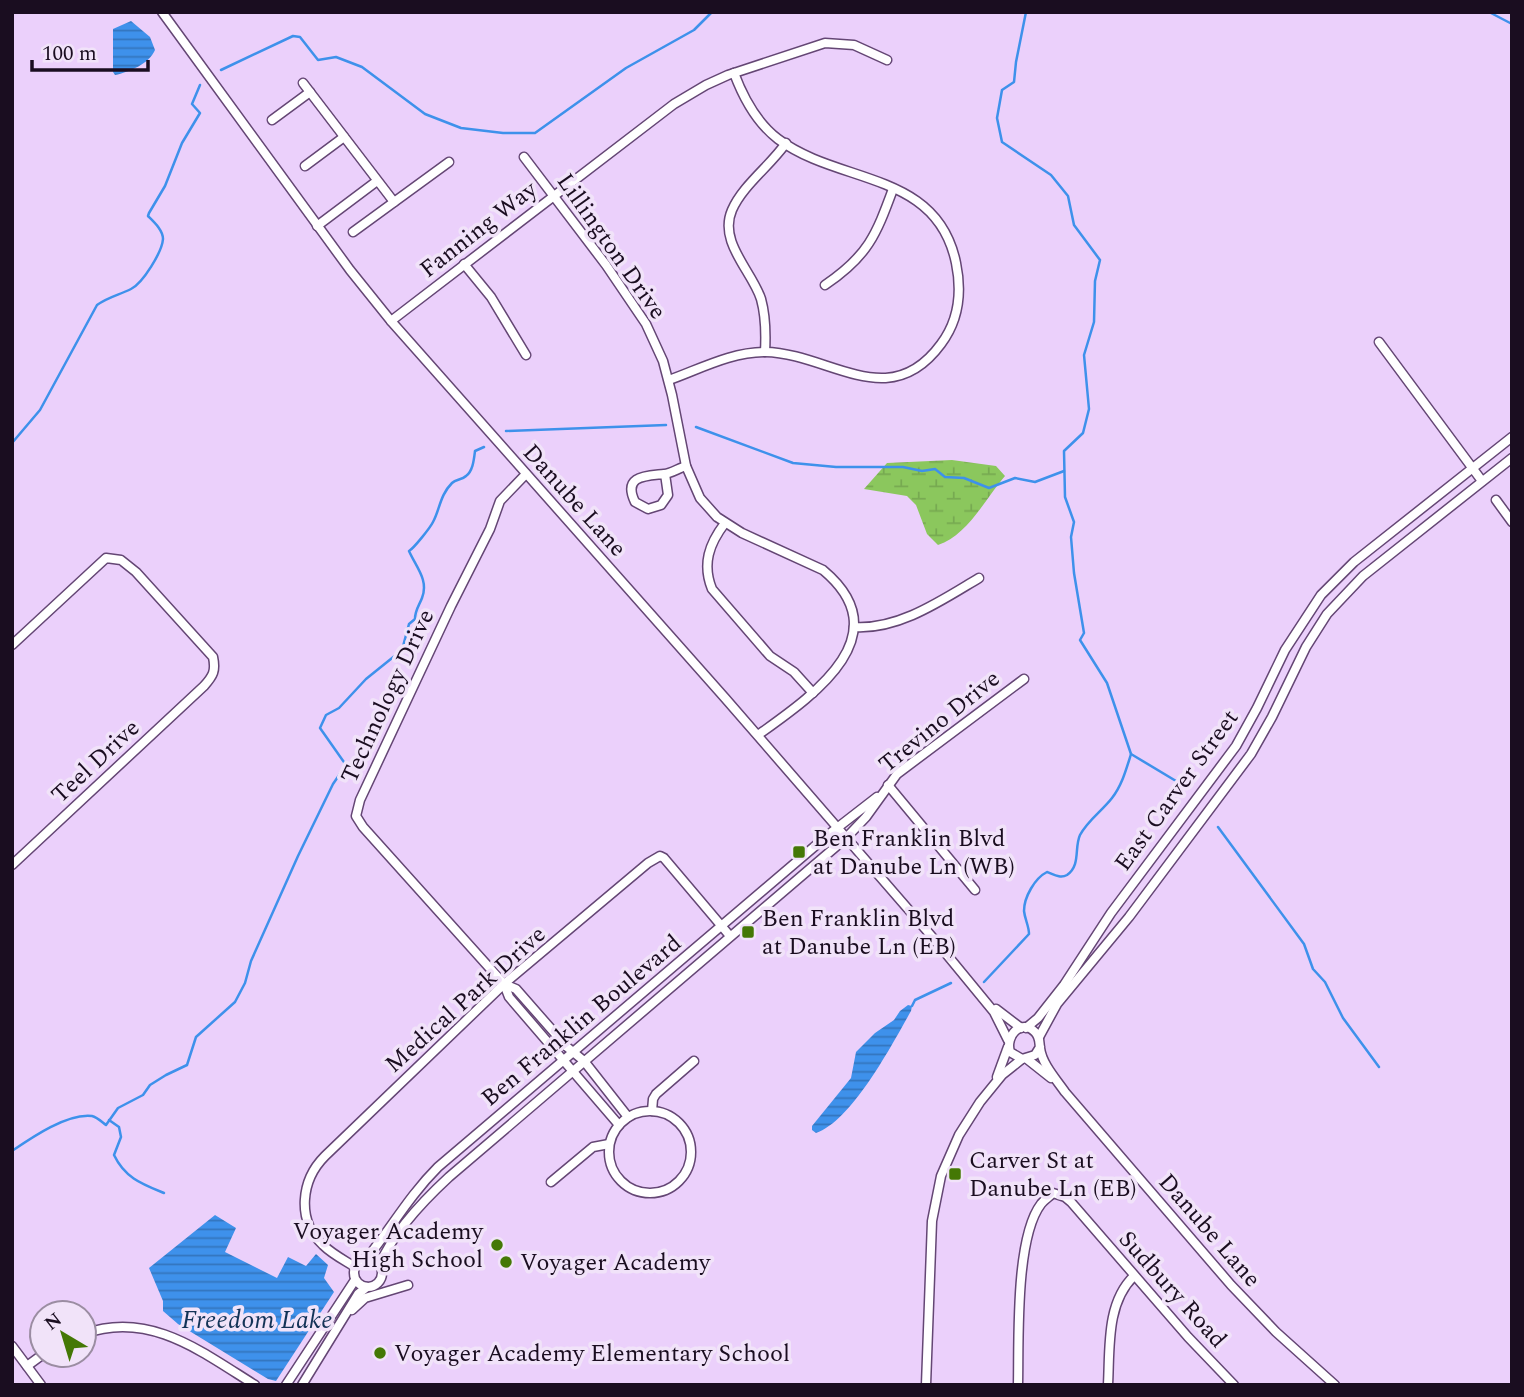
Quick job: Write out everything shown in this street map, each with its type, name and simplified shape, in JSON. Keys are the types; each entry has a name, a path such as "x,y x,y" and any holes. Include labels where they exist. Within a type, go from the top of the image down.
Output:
{"street":[{"name":"Danube Lane","path":"162,12 317,226 391,321 758,735 981,995 1002,1024 1008,1044"},
{"name":"Fanning Way","path":"391,321 674,104 706,85 825,43 854,45 887,60"},
{"path":"669,380 722,360 765,352 796,357 864,378 896,375 917,367 941,345 950,330 959,300 958,271 953,250 945,229 928,208 893,189 786,143 770,132 749,106 734,73"},
{"path":"303,83 394,202"},
{"path":"272,120 310,92"},
{"path":"305,166 344,137"},
{"path":"765,352 766,328 760,296 736,253 729,221 730,213 740,197 786,143"},
{"name":"Lillington Drive","path":"524,157 638,310 655,342 669,380 685,466 700,498 708,509 742,534 823,569 833,578 848,601 854,627"},
{"path":"353,232 449,162"},
{"path":"317,226 377,181"},
{"path":"825,285 853,264 872,241 893,189"},
{"path":"464,264 491,298 526,355"},
{"path":"1379,342 1482,481"},
{"name":"East Carver Street","path":"1023,1028 1038,1018 1064,985 1111,913 1236,746 1251,721 1284,650 1321,595 1354,562 1512,436"},
{"name":"East Carver Street","path":"1039,1037 1057,1004 1129,917 1251,754 1306,647 1327,614 1363,576 1512,458"},
{"path":"665,474 668,489 666,500 655,508 641,507 633,496 635,481 647,474 665,474 685,466"},
{"name":"Technology Drive","path":"526,474 500,501 490,528 450,606 360,800 356,816 363,828 505,985 509,997 619,1125"},
{"path":"1496,500 1512,522"},
{"path":"725,523 714,539 706,562 707,577 712,589 770,656 794,672 813,693"},
{"name":"Teel Drive","path":"12,645 106,558 121,560 136,572 213,657 214,676 12,865"},
{"path":"758,735 832,676 849,650 854,627 881,625 907,617 979,578"},
{"name":"Trevino Drive","path":"846,838 866,817 897,774 1024,678"},
{"path":"888,785 975,890"},
{"name":"Trevino Drive","path":"837,827 880,795"},
{"name":"Ben Franklin Boulevard","path":"367,1258 423,1182 837,827"},
{"name":"Ben Franklin Boulevard","path":"380,1264 396,1237 432,1192 846,838"},
{"name":"Medical Park Drive","path":"355,1267 321,1243 309,1224 304,1198 311,1174 325,1156 505,985 648,863 660,856 730,936"},
{"name":"Technology Drive","path":"505,985 516,989 584,1061 628,1117"},
{"name":"Danube Lane","path":"981,995 1023,1028"},
{"path":"926,1385 932,1221 937,1192 959,1135 992,1086 1013,1032 1023,1028 1033,1031 1039,1037 1040,1047 1035,1055 1024,1059 992,1086"},
{"path":"1008,1044 1013,1055 1024,1059"},
{"name":"Danube Lane","path":"1040,1047 1046,1064 1065,1092"},
{"name":"Danube Lane","path":"1024,1059 1041,1069 1065,1092 1231,1285 1276,1332 1335,1385"},
{"path":"652,1111 656,1094 694,1061"},
{"path":"652,1111 661,1112 678,1121 688,1137 691,1156 685,1174 679,1181 663,1191 653,1193 634,1191 619,1180 613,1172 608,1154 609,1144 619,1125 628,1117 652,1111"},
{"path":"551,1182 593,1147 609,1144"},
{"name":"Sudbury Road","path":"1018,1385 1023,1256 1036,1213 1041,1203 1053,1193 1066,1197 1071,1202 1234,1385"},
{"path":"286,1385 355,1280 355,1267 367,1258 380,1264 382,1278 376,1285 366,1287 358,1294 302,1385"},
{"path":"1108,1385 1111,1332 1116,1306 1122,1289 1135,1276"},
{"path":"355,1280 366,1287"},
{"path":"343,1319 365,1298 408,1285"},
{"path":"98,1331 125,1326 159,1331 199,1349 254,1385"},
{"path":"12,1346 41,1385"}],"green space":[{"path":"952,460 996,466 1005,476 967,525 958,534 938,545 927,534 916,505 907,496 864,489 887,463"}],"water":[{"path":"131,21 150,37 155,50 143,63 115,75 113,29"},
{"path":"908,1005 912,1006 911,1011 870,1080 844,1113 830,1126 816,1133 812,1126 851,1078 856,1052"},
{"name":"Freedom Lake","path":"215,1215 236,1228 225,1252 277,1278 288,1257 306,1266 316,1254 328,1265 324,1278 334,1292 276,1381 268,1379 178,1324 163,1311 163,1301 149,1268"}],"waterway":[{"path":"221,70 293,36 300,37 318,60 336,57 362,67 425,114 461,128 503,133 535,133 626,68 694,30 712,12"},
{"path":"1026,12 1014,82 1002,90 997,118 1002,142 1051,175 1068,196 1074,225 1100,260 1095,281 1094,322 1084,355 1089,409 1083,433 1064,451 1065,497 1074,522 1071,537 1074,573 1084,633 1080,640 1107,683 1131,754 1186,787"},
{"path":"1489,12 1512,24"},
{"path":"12,443 40,410 97,305 136,286 156,259 163,236 148,216 165,186 182,143 200,113 192,104 200,85"},
{"path":"506,431 666,425"},
{"path":"696,427 793,463 836,467 903,467 922,471 935,469 945,477 964,478 989,488 1015,478 1035,482 1064,471"},
{"path":"12,1151 72,1118 92,1116 106,1125 118,1108 143,1095 150,1085 166,1075 187,1065 196,1037 235,1002 298,856 333,784 346,765 320,728 326,715 339,708 366,679 402,650 409,624 415,619 424,591 421,574 409,551 431,525 448,488 468,474 473,465 475,451 484,447"},
{"path":"984,982 1029,934 1024,906 1034,883 1047,872 1062,876 1071,871 1076,861 1080,835 1115,793 1131,754"},
{"path":"1218,827 1304,944 1313,969 1325,982 1343,1018 1379,1067"},
{"path":"912,1006 915,1000 951,983"},
{"path":"109,1120 119,1127 121,1137 114,1155 118,1163 135,1179 164,1193"}],"place":[{"name":"Ben Franklin Blvd at Danube Ln (WB)","path":"799,852"},
{"name":"Ben Franklin Blvd at Danube Ln (EB)","path":"748,932"},
{"name":"Carver St at Danube Ln (EB)","path":"955,1174"},
{"name":"Voyager Academy High School","path":"497,1245"},
{"name":"Voyager Academy","path":"506,1262"},
{"name":"Voyager Academy Elementary School","path":"380,1353"}]}
